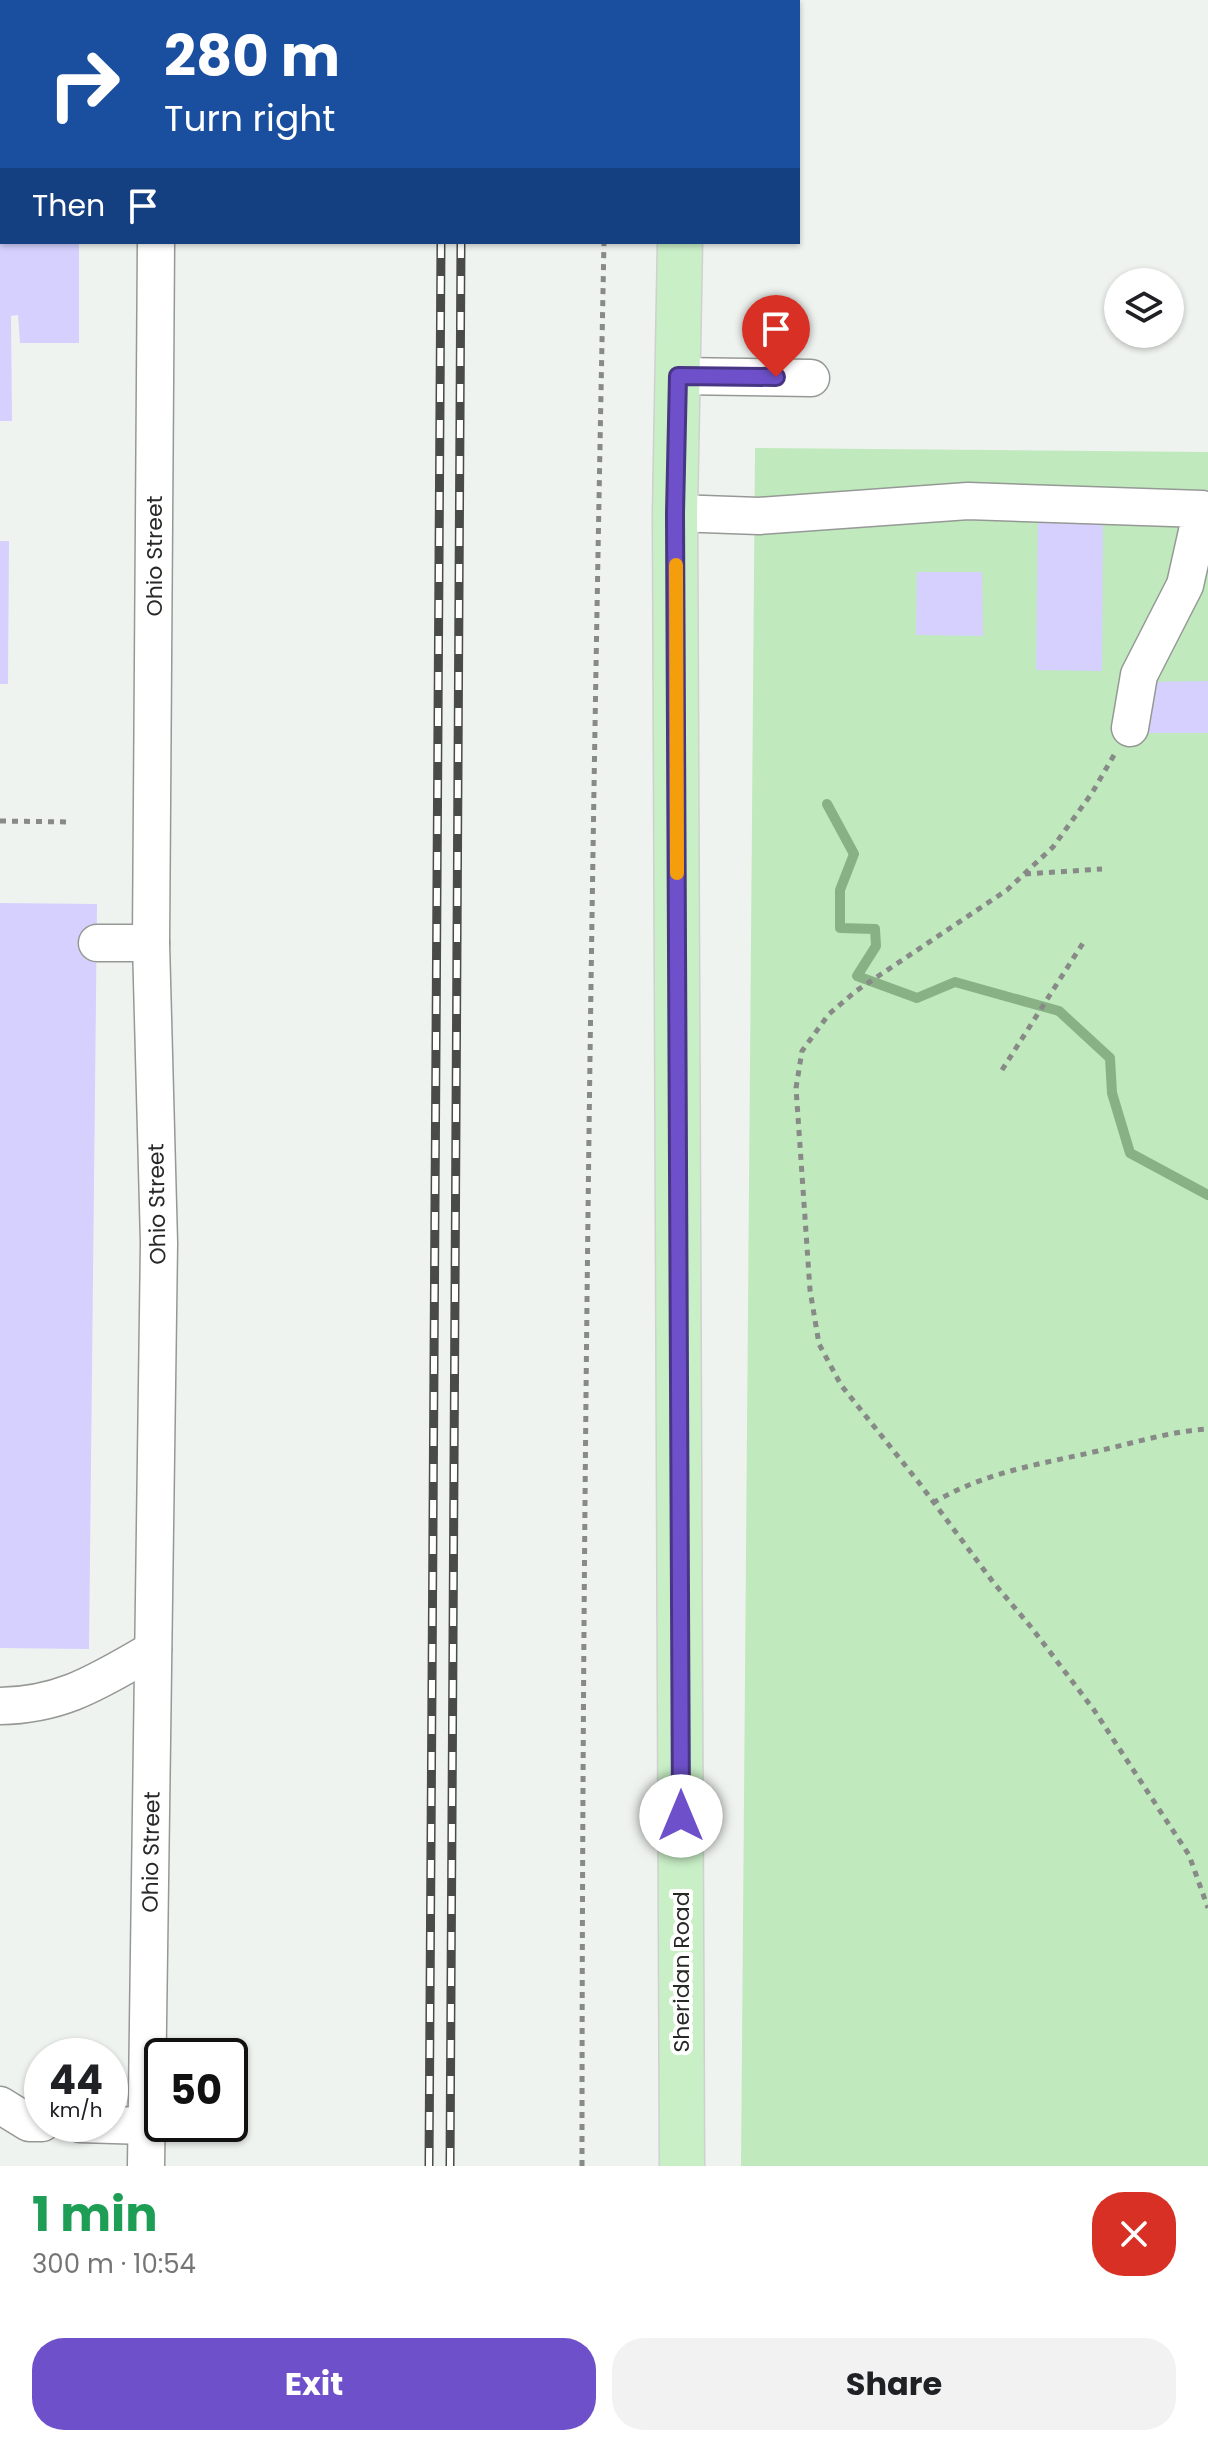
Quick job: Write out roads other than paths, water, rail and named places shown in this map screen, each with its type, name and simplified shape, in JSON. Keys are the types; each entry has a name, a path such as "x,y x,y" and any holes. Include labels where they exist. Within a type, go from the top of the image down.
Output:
{"main road":[{"name":"Sheridan Road","path":"680,244 675,513 682,2166"}],"street":[{"name":"Ohio Street","path":"148,2038 159,1243 151,943 156,244"},
{"path":"678,376 811,378"},
{"path":"675,513 759,516 968,501 1202,509 1185,585 1139,675 1130,728"},
{"path":"97,943 151,943"},
{"path":"0,1706 23,1705 73,1694 153,1650"},
{"path":"0,2105 24,2120"},
{"name":"Ohio Street","path":"146,2166 147,2142"}],"waterway":[{"path":"827,804 854,854 840,890 840,928 875,929 876,946 857,976 917,998 955,982 1059,1011 1110,1058 1112,1093 1130,1153 1208,1195"}],"railway":[{"path":"429,2166 441,244"},
{"path":"450,2166 461,244"}]}
